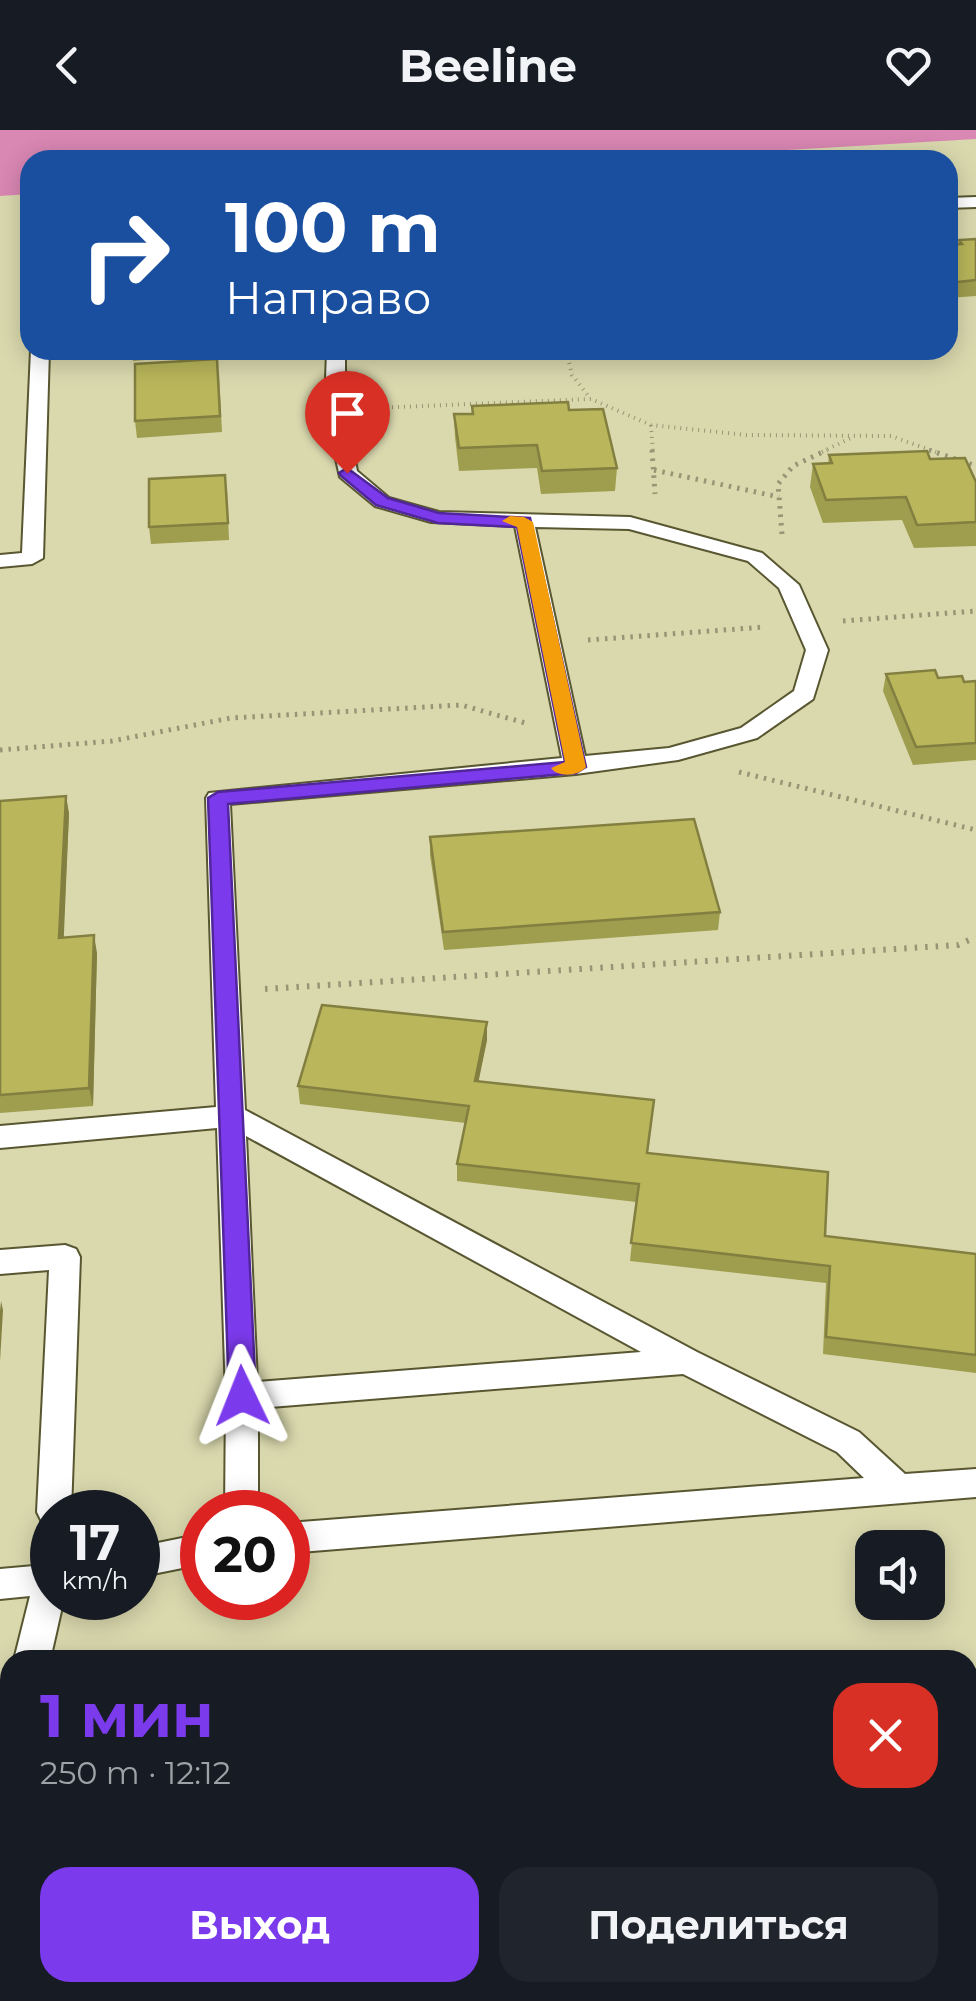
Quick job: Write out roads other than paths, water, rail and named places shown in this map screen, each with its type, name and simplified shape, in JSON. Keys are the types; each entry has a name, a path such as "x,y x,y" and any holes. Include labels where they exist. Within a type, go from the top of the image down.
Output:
{"lane":[{"path":"0,561 32,558 40,360"},
{"path":"241,1490 242,1396 218,798 670,756 749,734 806,694 817,650 788,585 755,557 630,523 438,518 382,502 347,473 335,409 336,360"},
{"path":"524,522 576,767"},
{"path":"0,1137 232,1116 686,1361 848,1442 898,1489"},
{"path":"0,1262 65,1257 55,1490"},
{"path":"242,1396 686,1361"},
{"path":"310,1536 976,1483"},
{"path":"0,1584 30,1581"},
{"path":"34,1650 42,1620"}]}
